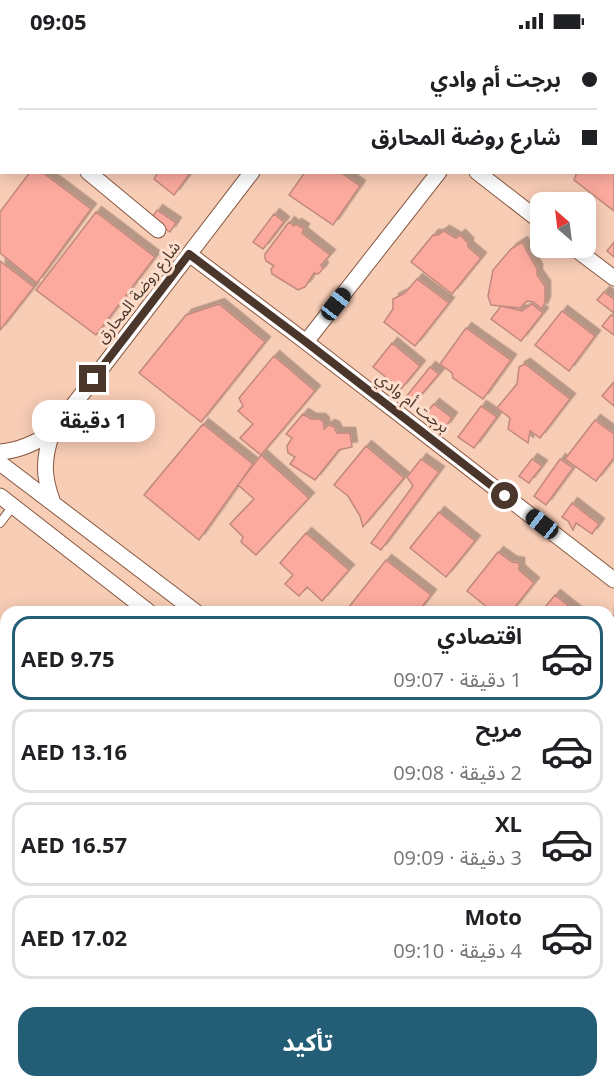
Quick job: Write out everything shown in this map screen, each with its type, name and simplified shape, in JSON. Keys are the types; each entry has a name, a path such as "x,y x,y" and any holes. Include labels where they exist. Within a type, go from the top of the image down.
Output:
{"street":[{"path":"90,174 158,230"},
{"name":"شارع روضة المحارق","path":"0,452 37,442 52,432 250,174"},
{"path":"306,342 437,174"},
{"path":"480,174 530,213"},
{"name":"برجت أم وادي","path":"189,254 614,580"},
{"path":"587,258 614,278"},
{"name":"شارع روضة المحارق","path":"52,432 46,450 44,468 46,486 52,504"},
{"path":"0,463 188,606"},
{"path":"0,496 140,606"}],"lane":[{"path":"0,523 13,506"}],"building":[{"path":"28,174 45,174 91,209 37,283 0,253 0,212"},
{"path":"157,174 190,174 174,195 154,179"},
{"path":"304,174 343,174 360,186 333,225 289,195"},
{"path":"576,174 614,174 614,211 596,197 596,192 589,192 574,180"},
{"path":"157,210 176,223 170,232 151,219"},
{"path":"96,212 155,257 96,335 36,290"},
{"path":"274,214 284,222 263,249 253,242"},
{"path":"289,222 304,229 302,233 330,255 321,265 323,268 321,271 318,274 314,273 305,287 298,290 272,274 271,269 274,266 265,258 265,254"},
{"path":"444,231 456,238 460,235 468,243 468,247 481,258 452,294 411,262 433,235"},
{"path":"522,242 537,269 537,275 545,286 545,302 542,309 533,302 527,301 520,308 491,305 488,296 493,270 511,249"},
{"path":"614,242 614,257 607,251"},
{"path":"0,261 34,287 0,330"},
{"path":"417,279 449,303 415,346 384,322 393,309 393,299 405,293"},
{"path":"604,292 614,299 614,313 597,300"},
{"path":"219,304 265,342 201,422 139,373 186,315"},
{"path":"532,304 543,313 521,341 491,319 501,306 522,311"},
{"path":"562,311 595,336 569,371 535,345"},
{"path":"611,315 614,317 614,335 602,326"},
{"path":"466,328 511,360 483,399 453,378 452,373 440,364"},
{"path":"392,343 420,366 401,389 373,367"},
{"path":"274,356 315,391 261,455 240,438 253,424 238,411 243,406 239,398"},
{"path":"525,364 570,399 540,438 530,431 528,443 508,429 510,418 497,408 517,384 519,367"},
{"path":"430,367 439,374 409,409 401,403"},
{"path":"614,382 614,406 602,396"},
{"path":"434,404 452,418 445,428 426,413"},
{"path":"481,406 497,417 474,448 458,437"},
{"path":"303,414 311,419 320,419 324,423 324,429 329,425 334,427 337,433 350,433 352,447 339,450 315,480 290,464 295,457 288,453 287,446 292,438 286,434"},
{"path":"595,420 614,434 614,458 596,481 565,459"},
{"path":"203,424 253,464 199,540 144,495"},
{"path":"366,446 404,478 363,527 360,516 348,496 334,485"},
{"path":"261,455 309,498 256,555 241,542 243,537 230,524 254,499 238,485"},
{"path":"421,459 439,472 381,550 371,543 413,486 407,477"},
{"path":"532,459 542,466 529,483 519,476"},
{"path":"560,459 573,468 546,505 534,496"},
{"path":"572,503 599,524 592,534 576,523 573,530 568,521 562,517"},
{"path":"439,512 475,541 446,577 410,548"},
{"path":"306,533 349,570 322,601 307,587 299,596 285,584 293,575 280,563"},
{"path":"498,552 512,562 519,563 519,570 534,583 516,606 486,606 467,591"},
{"path":"386,560 431,595 423,606 350,606"},
{"path":"555,595 569,606 546,606"}],"route":[{"path":"93,379 189,254 505,496"}]}
